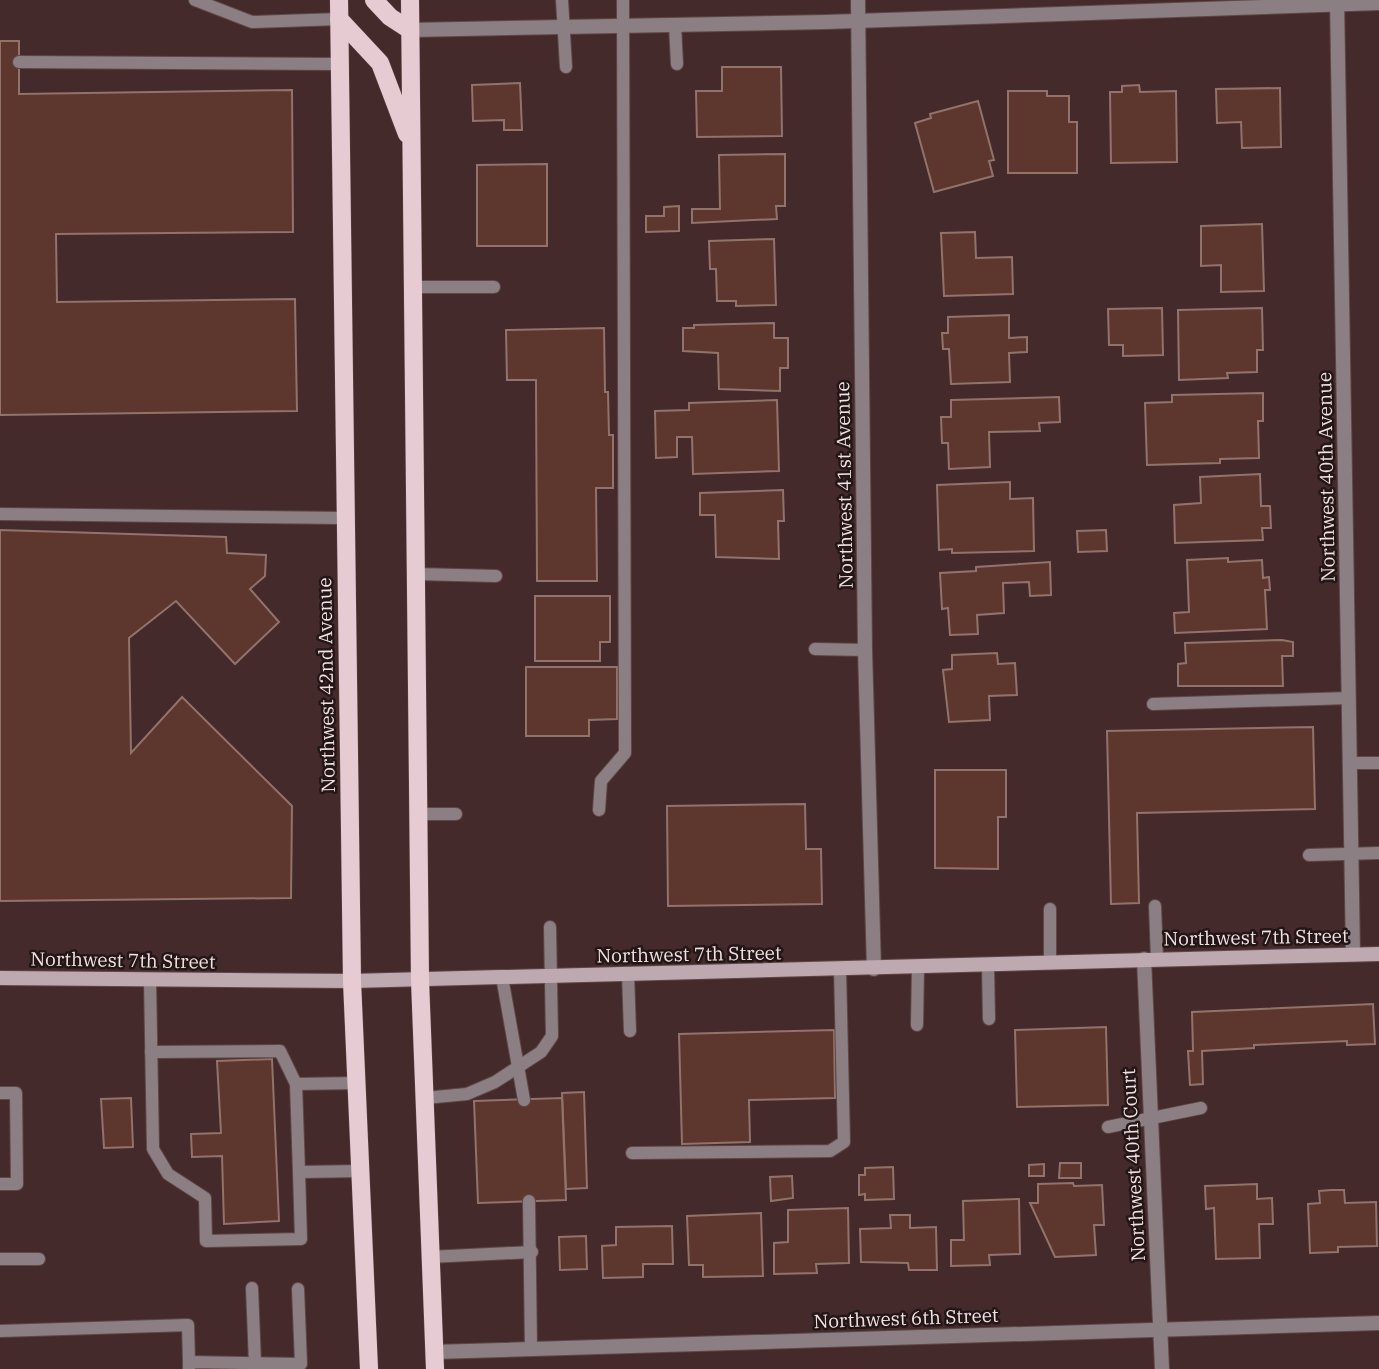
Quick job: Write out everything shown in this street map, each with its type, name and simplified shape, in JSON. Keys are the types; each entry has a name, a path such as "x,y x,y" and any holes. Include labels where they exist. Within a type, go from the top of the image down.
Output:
{"main road":[{"name":"Northwest 42nd Avenue","path":"339,0 352,981 369,1369"},
{"path":"374,0 390,17 410,30"},
{"path":"410,0 420,979 434,1360"},
{"path":"339,19 380,62 411,143"},
{"name":"Northwest 7th Street","path":"0,978 352,981 1379,954"}],"street":[{"name":"Northwest 41st Avenue","path":"858,0 865,650 874,969"},
{"path":"410,30 858,21 1337,2 1379,3"},
{"name":"Northwest 40th Avenue","path":"1337,2 1353,954"},
{"name":"Northwest 40th Court","path":"1150,959 1150,1120 1162,1369"},
{"name":"Northwest 6th Street","path":"434,1360 531,1349 1379,1323"}],"lane":[{"path":"195,0 252,22 339,19"},
{"path":"562,0 566,67"},
{"path":"599,810 601,781 625,753 623,0"},
{"path":"675,25 677,64"},
{"path":"19,62 339,64"},
{"path":"413,287 494,287"},
{"path":"0,514 344,518"},
{"path":"416,574 496,576"},
{"path":"815,649 865,650"},
{"path":"1153,704 1349,698"},
{"path":"1350,763 1378,763"},
{"path":"418,814 456,814"},
{"path":"1309,855 1379,853"},
{"path":"1150,959 1156,906"},
{"path":"1050,909 1050,962"},
{"path":"425,1098 467,1094 495,1082 541,1052 552,1037 550,927"},
{"path":"988,965 989,1019"},
{"path":"917,1025 918,967"},
{"path":"632,1153 830,1151 844,1142 841,969"},
{"path":"628,974 630,1031"},
{"path":"502,978 524,1100"},
{"path":"150,979 151,1052 153,1149 168,1174 205,1198 206,1241 301,1239 296,1084 280,1051 151,1052"},
{"path":"296,1084 357,1083"},
{"path":"0,1093 16,1093 17,1184 0,1184"},
{"path":"1108,1127 1201,1108"},
{"path":"299,1172 361,1171"},
{"path":"529,1201 532,1252 531,1349"},
{"path":"429,1257 532,1252"},
{"path":"0,1259 39,1259"},
{"path":"251,1288 255,1363"},
{"path":"0,1331 188,1325 189,1366 301,1364 298,1289"}],"building":[{"path":"0,41 19,41 19,94 292,90 293,232 56,234 57,302 295,299 297,411 0,415"},
{"path":"722,67 781,67 782,136 697,137 696,91 722,91"},
{"path":"520,83 522,130 504,130 504,120 473,121 472,85"},
{"path":"1139,85 1140,92 1176,91 1177,162 1111,163 1110,92 1122,92 1122,86"},
{"path":"1280,88 1281,147 1242,148 1241,122 1217,123 1216,89"},
{"path":"1008,91 1047,91 1047,96 1069,96 1069,122 1077,122 1077,173 1008,173"},
{"path":"978,101 994,160 989,161 993,176 934,192 915,123 931,118 930,114"},
{"path":"785,154 785,206 776,206 777,219 692,223 692,209 720,209 719,155"},
{"path":"547,164 547,246 477,246 477,165"},
{"path":"679,206 679,231 646,232 646,216 664,216 664,207"},
{"path":"1262,224 1264,291 1221,292 1221,265 1201,266 1201,226"},
{"path":"975,232 976,258 1012,257 1013,294 944,296 941,233"},
{"path":"774,239 776,305 736,306 736,301 717,301 716,269 710,269 709,241"},
{"path":"1162,308 1163,355 1123,356 1123,345 1109,345 1108,309"},
{"path":"1262,308 1263,350 1257,350 1257,372 1227,373 1228,378 1179,380 1178,310"},
{"path":"1009,315 1009,338 1027,337 1027,352 1009,353 1010,382 951,384 949,349 943,349 942,333 948,333 948,317"},
{"path":"774,323 774,338 788,338 788,368 780,368 780,391 719,389 718,353 683,351 683,328 694,328 694,325"},
{"path":"604,328 605,392 608,392 609,435 613,435 613,488 596,488 597,581 537,581 536,380 507,380 506,330"},
{"path":"1263,393 1263,421 1258,421 1259,458 1220,459 1220,463 1147,465 1145,403 1172,402 1172,395"},
{"path":"1059,397 1060,422 1039,423 1040,431 989,432 990,467 949,469 948,443 942,443 941,417 951,417 951,400"},
{"path":"777,400 779,471 693,474 692,437 677,437 677,457 656,458 655,411 689,410 689,403"},
{"path":"1260,474 1261,506 1270,506 1271,528 1262,528 1263,540 1175,543 1174,505 1201,503 1200,477"},
{"path":"1010,482 1010,499 1033,498 1034,551 952,553 952,549 939,550 937,485"},
{"path":"783,490 784,521 778,521 779,559 716,557 715,515 700,515 700,493"},
{"path":"0,530 226,537 227,553 266,555 265,576 250,589 279,622 235,664 176,601 129,638 131,753 182,697 292,806 291,898 0,901"},
{"path":"1106,530 1107,551 1078,552 1077,531"},
{"path":"1228,558 1228,562 1262,560 1263,578 1269,577 1270,590 1265,590 1267,629 1175,633 1174,613 1189,612 1187,560"},
{"path":"1050,562 1051,595 1030,596 1029,582 1003,583 1004,613 977,615 978,634 950,635 948,608 942,609 940,573 976,571 976,567"},
{"path":"535,596 610,596 610,642 600,642 600,661 535,661"},
{"path":"1282,640 1293,642 1293,656 1282,656 1283,686 1178,686 1178,664 1186,663 1185,643"},
{"path":"997,653 998,664 1015,663 1017,695 989,696 990,720 949,722 943,670 952,669 952,655"},
{"path":"526,667 617,667 617,719 589,720 589,736 526,736"},
{"path":"1313,727 1315,809 1137,813 1139,903 1111,904 1107,731"},
{"path":"935,770 1006,770 1006,817 998,817 998,869 935,868"},
{"path":"805,804 806,849 821,849 822,904 668,906 667,806"},
{"path":"1373,1004 1375,1044 1347,1045 1347,1041 1254,1045 1254,1048 1202,1051 1203,1084 1190,1085 1188,1051 1193,1051 1192,1012"},
{"path":"1106,1027 1108,1105 1017,1107 1015,1030"},
{"path":"834,1030 835,1098 749,1100 750,1142 682,1144 679,1034"},
{"path":"272,1059 279,1221 224,1224 222,1156 192,1157 191,1134 221,1133 217,1061"},
{"path":"584,1092 587,1188 566,1189 562,1093"},
{"path":"131,1098 133,1147 104,1148 101,1099"},
{"path":"562,1098 566,1200 478,1203 474,1101"},
{"path":"1060,1163 1081,1163 1081,1178 1059,1178"},
{"path":"1044,1164 1044,1176 1029,1176 1029,1165"},
{"path":"893,1167 894,1199 865,1200 865,1194 859,1195 859,1175 865,1175 865,1168"},
{"path":"792,1176 793,1198 771,1201 770,1177"},
{"path":"1073,1183 1074,1186 1102,1185 1104,1225 1094,1225 1096,1255 1055,1257 1030,1203 1038,1203 1038,1184"},
{"path":"1257,1184 1257,1199 1272,1198 1273,1224 1259,1224 1260,1258 1216,1259 1214,1208 1206,1209 1205,1186"},
{"path":"1344,1190 1345,1203 1376,1202 1377,1246 1338,1247 1338,1252 1310,1253 1308,1204 1320,1203 1319,1191"},
{"path":"1019,1199 1020,1254 989,1255 990,1265 951,1266 951,1240 964,1240 963,1201"},
{"path":"848,1208 849,1263 816,1264 817,1273 774,1274 774,1243 788,1242 788,1210"},
{"path":"761,1213 763,1276 703,1277 703,1265 689,1265 687,1216"},
{"path":"890,1215 910,1215 910,1228 936,1227 937,1270 909,1270 908,1263 861,1262 860,1229 891,1228"},
{"path":"672,1226 673,1264 643,1264 643,1277 603,1278 602,1246 616,1245 616,1227"},
{"path":"586,1236 587,1269 560,1270 559,1237"}]}
